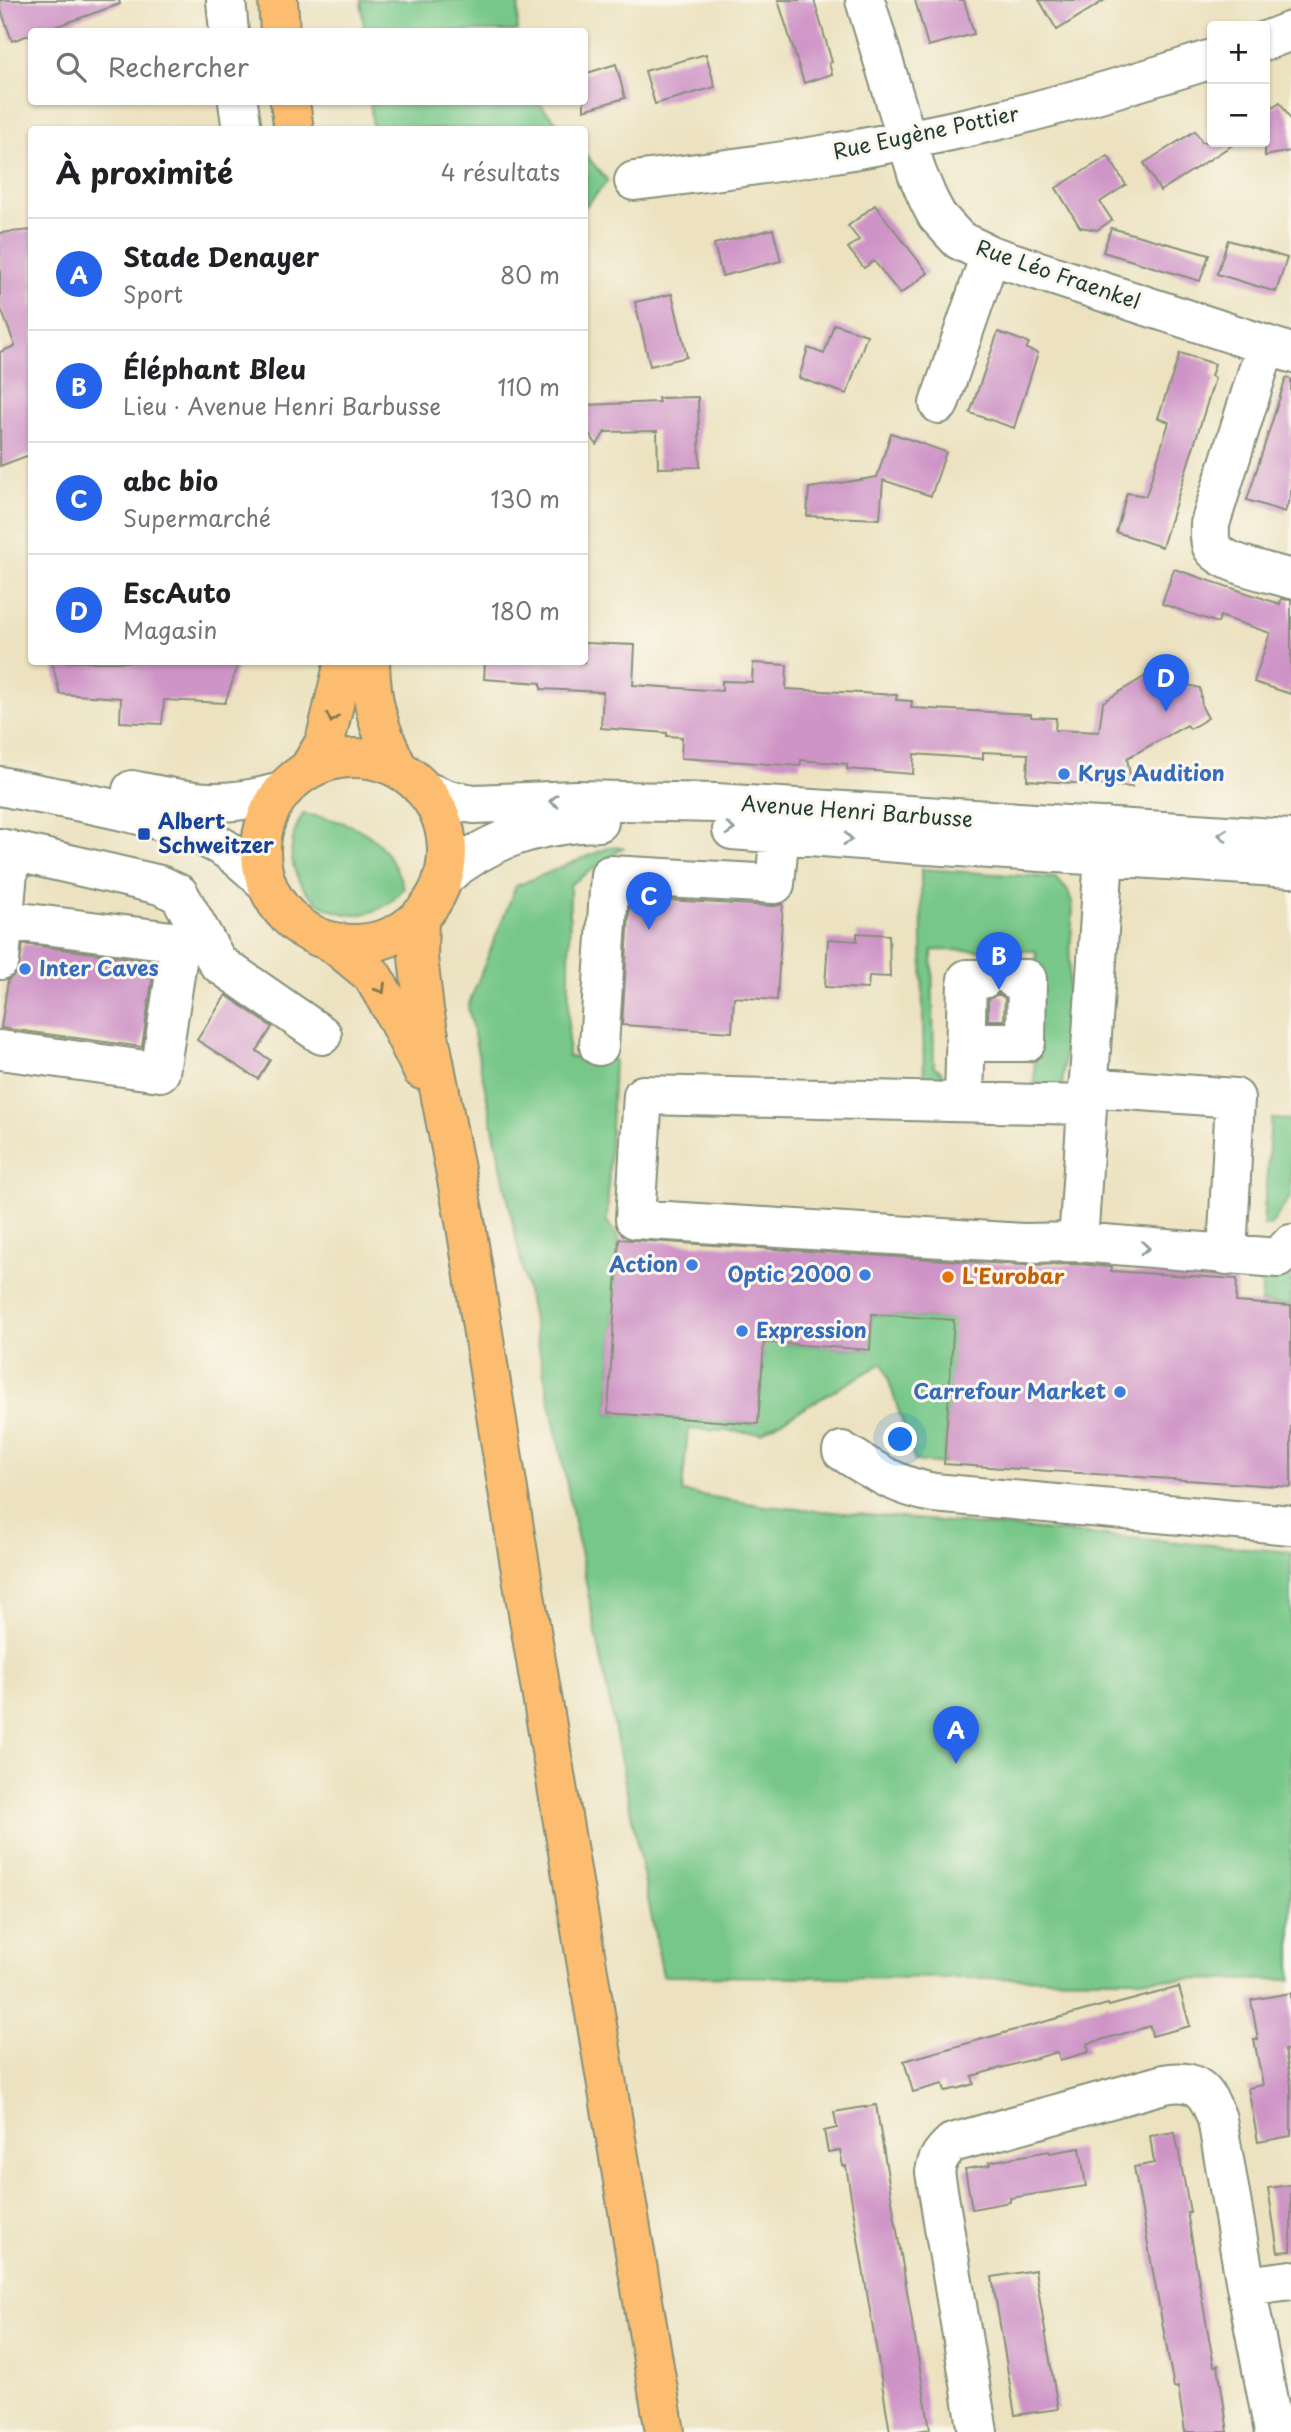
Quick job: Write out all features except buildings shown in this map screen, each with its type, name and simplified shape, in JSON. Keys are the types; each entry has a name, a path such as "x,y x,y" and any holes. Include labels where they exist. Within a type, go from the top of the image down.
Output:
{"main road":[{"path":"258,0 261,28"},
{"path":"278,0 280,28"},
{"path":"270,105 273,126"},
{"path":"290,105 293,126"},
{"path":"343,665 325,742 268,814 263,831 261,857 265,882 277,905 288,918 309,933 332,942 349,944 374,942 398,933 419,918 429,906 443,878 447,861 446,836 439,812 384,741 375,712 370,665"},
{"path":"295,781 323,763 357,758 374,760 412,780"},
{"path":"419,918 419,973 443,1114 466,1226 665,2432"},
{"path":"332,942 364,967 377,982 443,1114"}],"street":[{"path":"226,0 229,28"},
{"name":"Rue Léo Fraenkel","path":"866,0 922,187 937,216 959,240 990,255 1279,349"},
{"path":"1270,39 1291,31"},
{"name":"Rue Eugène Pottier","path":"634,181 783,162 998,120 1207,60"},
{"path":"238,105 241,126"},
{"path":"939,404 990,255"},
{"path":"1279,349 1210,524 1210,541 1213,548 1226,559 1291,579"},
{"path":"0,762 192,802 234,803 295,781"},
{"name":"Avenue Henri Barbusse","path":"412,780 449,800 474,804 597,800 781,820 912,844 1291,839"},
{"path":"0,786 176,826 226,849 265,882"},
{"path":"599,1046 610,875 775,884 781,820"},
{"name":"Avenue Henri Barbusse","path":"443,878 468,857 493,843 521,833 571,824 781,820"},
{"path":"1077,1242 1105,841"},
{"name":"Avenue Henri Barbusse","path":"1105,841 1291,868"},
{"path":"0,960 4,920 5,849 160,885 179,894 188,934 160,1072 0,1050"},
{"path":"4,920 188,934 218,963 322,1035"},
{"path":"964,1102 965,1042 967,979 1027,979 1026,1042 965,1042"},
{"path":"1227,1255 1235,1098 1088,1096 964,1102 643,1095 635,1219 1023,1243 1077,1242 1227,1255 1287,1255"},
{"path":"842,1451 887,1480 934,1493 1291,1525"},
{"path":"978,2432 935,2172 942,2151 951,2143 1164,2084 1184,2082 1193,2084 1208,2097 1217,2119 1274,2432"},
{"path":"1246,2286 1291,2280"}],"green space":[{"path":"361,0 519,0 517,28 364,28"},
{"path":"370,105 541,105 560,126 373,126"},
{"path":"588,158 608,181 588,204"},
{"path":"303,814 339,821 367,834 388,855 404,888 384,906 361,914 338,912 318,902 302,886 293,865 293,841"},
{"path":"610,847 623,848 570,885 568,1057 614,1059 607,1221 619,1239 608,1413 757,1424 764,1342 869,1350 872,1314 955,1320 944,1464 915,1461 883,1363 761,1433 688,1429 682,1492 765,1506 1291,1552 1291,1980 663,1976 564,1470 468,1006 516,886"},
{"path":"921,869 1056,878 1068,891 1073,905 1062,1092 1034,1092 1036,951 932,950 934,1067 942,1073 945,1089 924,1089"},
{"path":"1271,1119 1291,1120 1291,1196 1270,1226 1263,1226"},
{"path":"1263,1270 1291,1275 1291,1306 1261,1303"}],"place":[{"name":"EscAuto","path":"1166,712"},
{"name":"Krys Audition","path":"1064,774"},
{"name":"Albert Schweitzer","path":"144,834"},
{"name":"abc bio","path":"649,930"},
{"name":"Inter Caves","path":"25,969"},
{"name":"Éléphant Bleu","path":"999,990"},
{"name":"Action","path":"692,1265"},
{"name":"Optic 2000","path":"865,1275"},
{"name":"L'Eurobar","path":"948,1277"},
{"name":"Expression","path":"742,1331"},
{"name":"Carrefour Market","path":"1120,1392"},
{"name":"Stade Denayer","path":"956,1764"}]}
